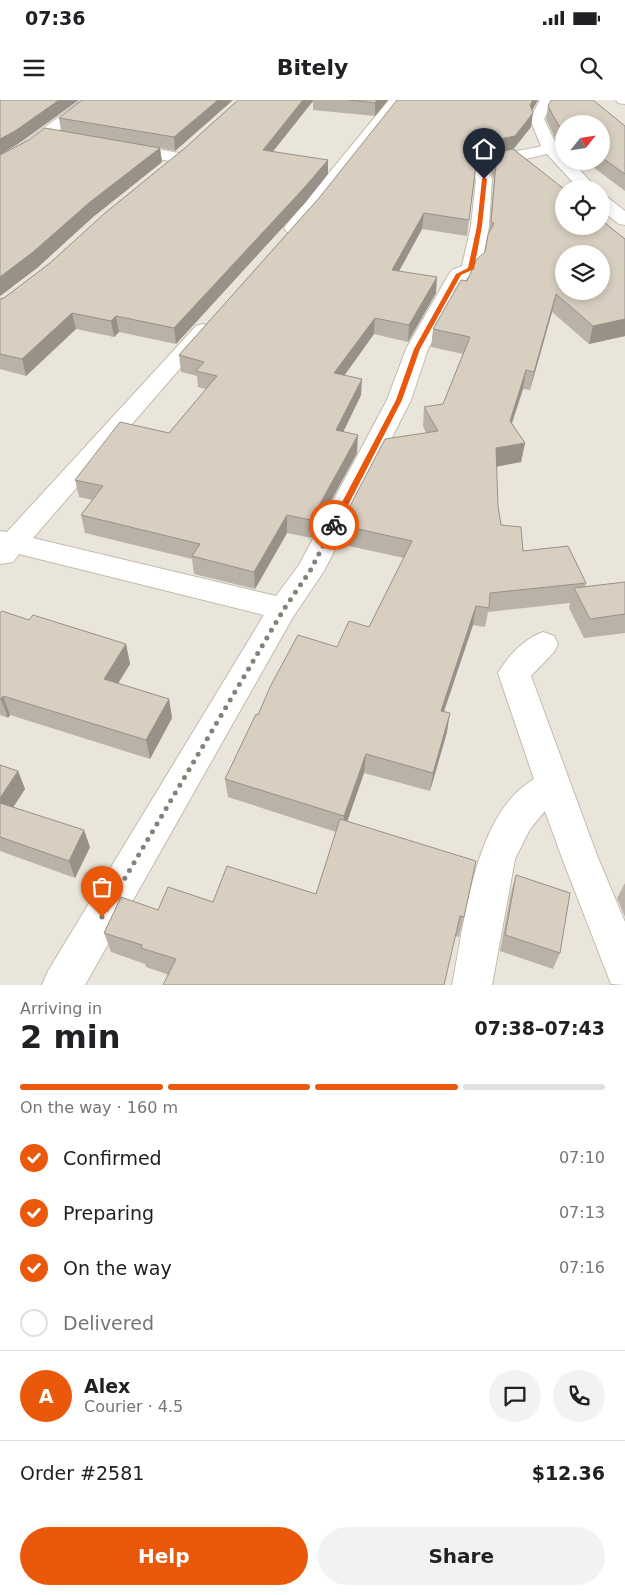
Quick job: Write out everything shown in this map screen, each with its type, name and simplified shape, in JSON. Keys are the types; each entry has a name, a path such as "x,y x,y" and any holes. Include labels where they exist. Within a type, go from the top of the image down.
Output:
{"street":[{"path":"0,164 44,135 91,100"},
{"path":"279,245 312,208 397,100"},
{"path":"547,100 537,119 550,148 580,180"},
{"path":"44,135 64,138"},
{"path":"165,169 194,145"},
{"path":"112,146 179,158"},
{"path":"62,985 284,609 310,571 399,400 417,349 459,274 471,269 480,226 484,179 478,167 491,160 521,156 550,148"},
{"path":"610,209 625,220"},
{"path":"219,312 5,547 284,609"},
{"path":"543,644 514,673 580,858 625,970"},
{"path":"472,985 497,857 517,818 536,796 554,784"}],"shaded area":[{"path":"0,100 625,100 625,985 0,985"}],"building":[{"path":"0,100 59,100 15,131 0,139"},
{"path":"82,100 218,100 174,137 59,118"},
{"path":"238,100 303,100 263,150 328,160 174,328 116,316 111,321 72,313 22,359 0,354 0,299 4,298 50,263 105,213 185,148"},
{"path":"349,100 377,100 375,103"},
{"path":"397,100 533,100 530,105 533,113 515,136 484,142 470,152 476,165 469,220 424,213 392,270 437,277 409,325 375,318 334,373 362,379 336,430 358,435 311,520 287,515 254,572 192,556 200,544 81,515 103,486 75,480 120,422 169,433 217,376 196,371 204,362 179,355 319,198"},
{"path":"551,100 593,100 625,126 625,174 610,163 610,115 555,115 555,119 548,106"},
{"path":"45,128 160,148 90,202 33,252 0,277 0,155 29,140"},
{"path":"513,149 555,182 555,235 610,235 610,227 625,239 625,319 593,326 563,300 610,300 610,245 555,245 555,298 534,372 526,370 510,421 525,443 496,448 498,506 501,525 521,527 523,551 568,546 586,583 490,593 489,608 476,606 441,711 450,713 433,773 366,754 344,816 225,779 256,714 258,715 271,685 298,635 337,647 349,621 369,627 412,541 340,525 385,439 438,431 424,407 443,404 470,337 433,329 461,280 467,281 477,259 485,252 488,235 494,223 491,222 496,163 492,154"},
{"path":"625,582 625,614 590,619 574,588"},
{"path":"2,611 29,620 33,615 126,644 104,679 169,699 146,740 3,696 0,699 0,613"},
{"path":"0,765 18,771 0,798"},
{"path":"0,803 84,830 69,861 0,837"},
{"path":"340,819 476,861 464,917 460,916 444,985 163,985 176,959 141,948 142,945 104,933 121,897 158,910 168,887 213,902 227,866 316,894"},
{"path":"516,875 570,893 560,953 505,935"}],"way so far":[{"path":"102,917 284,609 310,571 334,525"}],"route":[{"path":"334,525 399,400 417,349 459,274 471,269 480,226 484,179"}]}
